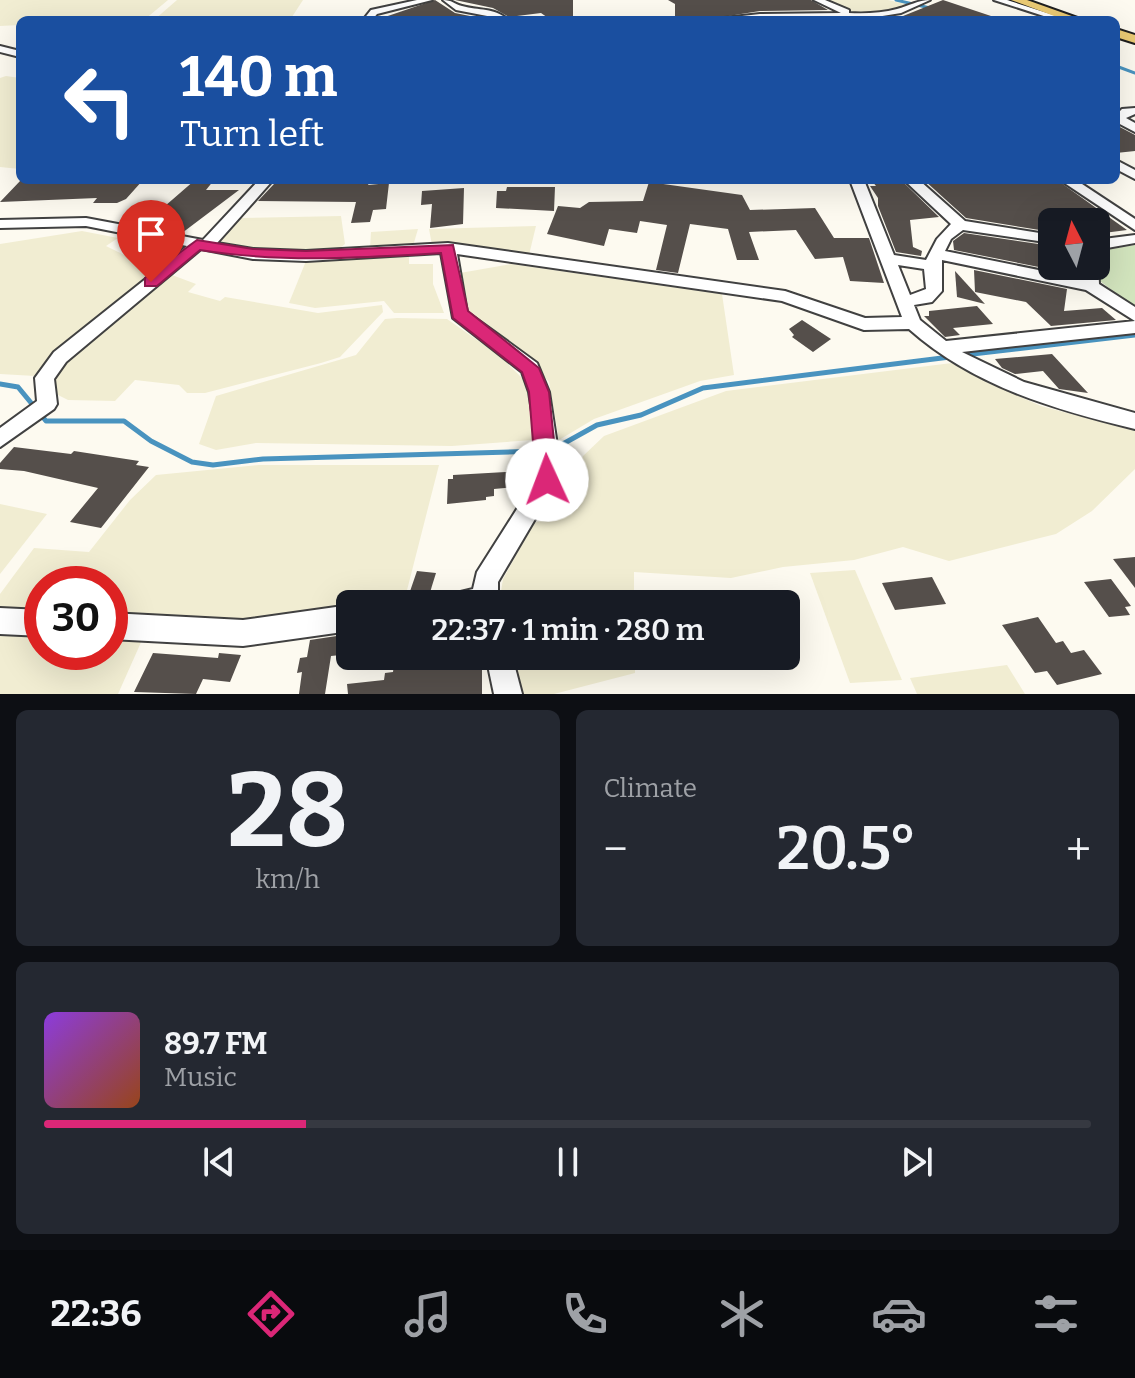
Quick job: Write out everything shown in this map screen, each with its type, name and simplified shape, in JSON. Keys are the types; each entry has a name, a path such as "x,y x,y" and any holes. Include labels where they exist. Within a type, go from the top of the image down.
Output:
{"main road":[{"path":"1016,0 1065,16"}],"street":[{"path":"370,16 374,12 428,0"},
{"path":"447,0 456,8 493,11 499,16"},
{"path":"818,0 866,16"},
{"path":"883,16 926,0"},
{"path":"998,0 1052,16"},
{"path":"894,14 900,16"},
{"path":"789,16 830,16"},
{"path":"0,439 47,404 44,378 60,357 202,245 262,184"},
{"path":"858,184 913,323 943,348 1034,394 1135,421"},
{"path":"915,184 961,225"},
{"path":"1073,184 1135,226"},
{"path":"0,224 86,222 253,254 306,256 448,248 785,296 864,324 913,323"},
{"path":"904,301 926,298 934,291 934,260 953,228 961,225 1038,237"},
{"path":"1110,243 1135,239"},
{"path":"448,248 459,314 530,368 539,392 547,445 547,480 486,580 485,590"},
{"path":"886,258 934,260 1091,286 1135,315"},
{"path":"1091,280 1091,286"},
{"path":"943,348 1135,327"},
{"path":"128,627 243,633 336,620"},
{"path":"0,621 24,622"},
{"path":"502,670 508,694"}],"shaded area":[{"path":"0,0 168,0 149,16 16,16 16,25 0,26"},
{"path":"177,0 303,0 293,16 159,16"},
{"path":"828,0 888,0 910,5 867,16 842,9 844,7"},
{"path":"16,77 16,169 0,167 0,78"},
{"path":"341,216 345,244 340,248 280,251 215,243 241,218"},
{"path":"536,226 529,255 432,245 429,229"},
{"path":"418,229 413,246 370,248 371,232"},
{"path":"82,231 118,238 106,246 157,271 68,342 35,376 0,374 0,244"},
{"path":"409,255 409,264 433,264 433,284 444,313 394,313 384,301 315,308 289,303 306,261"},
{"path":"511,264 722,294 734,375 700,381 594,419 559,440 549,382 533,364 467,313 460,273"},
{"path":"172,275 196,284 188,292 220,301 225,297 318,313 382,305 383,312 340,357 205,393 187,393 179,385 135,380 115,401 68,400 58,395 54,382 69,356"},
{"path":"385,319 447,319 500,356 524,380 530,395 533,440 452,446 256,443 216,450 199,444 216,396 356,355"},
{"path":"952,363 1041,406 1135,431 1135,469 1092,511 1056,534 949,561 903,547 854,560 783,567 731,578 634,572 634,590 501,590 503,579 534,523 558,515 578,489 577,474 583,456 604,436 726,391"},
{"path":"259,465 439,465 407,590 336,590 336,611 248,621 128,618 128,566 24,566 24,612 0,610 0,594 34,548 89,552 130,500 156,475"},
{"path":"0,504 47,514 0,574"},
{"path":"855,570 902,680 850,683 810,573"},
{"path":"0,630 24,632 24,670 128,670 128,639 142,640 118,694 0,694"},
{"path":"1007,665 1025,694 917,694 910,678"},
{"path":"515,670 635,670 635,673 554,694 523,694"}],"green space":[{"path":"1135,245 1135,308 1100,281 1110,280 1110,249"}],"building":[{"path":"435,0 455,13 470,16 388,16"},
{"path":"455,0 573,0 573,16 545,16 541,13 507,16 493,8"},
{"path":"668,0 811,0 828,10 675,16 675,4"},
{"path":"943,0 991,16 903,16"},
{"path":"1120,127 1135,135 1135,151 1120,153"},
{"path":"17,184 139,184 126,199 117,203 93,203 97,198 0,202"},
{"path":"190,184 211,184 206,190 239,190 182,233 160,229 170,222 150,219"},
{"path":"274,184 389,184 386,209 373,210 370,222 351,223 356,202 258,201"},
{"path":"648,184 663,184 742,195 750,210 815,208 834,238 869,238 884,283 850,281 843,257 815,259 796,230 749,232 759,260 737,260 728,229 690,224 678,273 656,270 667,225 640,221 637,233 609,229 604,246 547,234 558,206 580,208 589,202 643,201"},
{"path":"874,184 905,184 939,217 910,220 913,247 922,251 921,256 896,252 878,206 878,198 870,186 876,186"},
{"path":"928,184 1063,184 1096,208 1038,208 1038,230 966,218"},
{"path":"507,187 555,187 554,211 496,208 497,191 506,191"},
{"path":"464,188 463,224 430,228 432,204 421,205 422,191"},
{"path":"1110,218 1127,230 1110,232"},
{"path":"964,233 1038,244 1038,267 954,250 953,241"},
{"path":"974,270 1067,289 1064,311 1102,308 1116,320 1051,326 1026,302 975,292"},
{"path":"955,271 985,304 957,297"},
{"path":"977,306 993,324 953,328 960,335 945,337 924,316 929,316 929,311"},
{"path":"802,320 831,339 813,352 792,337 794,335 789,329"},
{"path":"1052,354 1088,393 1059,389 1043,371 1015,374 1002,368 995,359"},
{"path":"14,447 71,454 74,451 139,461 136,465 149,467 101,528 70,522 98,488 24,471 0,469 0,463"},
{"path":"524,471 525,486 494,489 494,496 486,497 486,500 447,504 448,479 453,479 453,475"},
{"path":"1135,557 1135,588 1113,559"},
{"path":"417,571 436,573 431,590 410,590"},
{"path":"932,577 946,604 895,610 882,583"},
{"path":"1111,579 1131,606 1125,607 1130,615 1109,617 1084,582"},
{"path":"1038,617 1056,643 1063,641 1071,653 1084,650 1102,674 1057,685 1047,671 1035,673 1002,625"},
{"path":"336,636 336,655 331,656 325,694 299,694 302,672 297,673 300,658 307,657 310,640"},
{"path":"153,653 218,658 219,653 241,655 230,682 203,679 196,694 134,692"},
{"path":"482,670 482,694 348,694 347,684 384,680 385,673"}],"waterway":[{"path":"896,0 930,8"},
{"path":"1120,67 1135,73"},
{"path":"964,355 1135,335"},
{"path":"552,450 597,425 641,415 703,388 950,357"},
{"path":"0,384 18,387 46,421 124,421 151,441 192,462 213,465 263,459 542,451"}],"route":[{"path":"151,282 197,245 253,254 306,256 448,248 459,314 530,368 539,392 547,445 547,480"}]}
